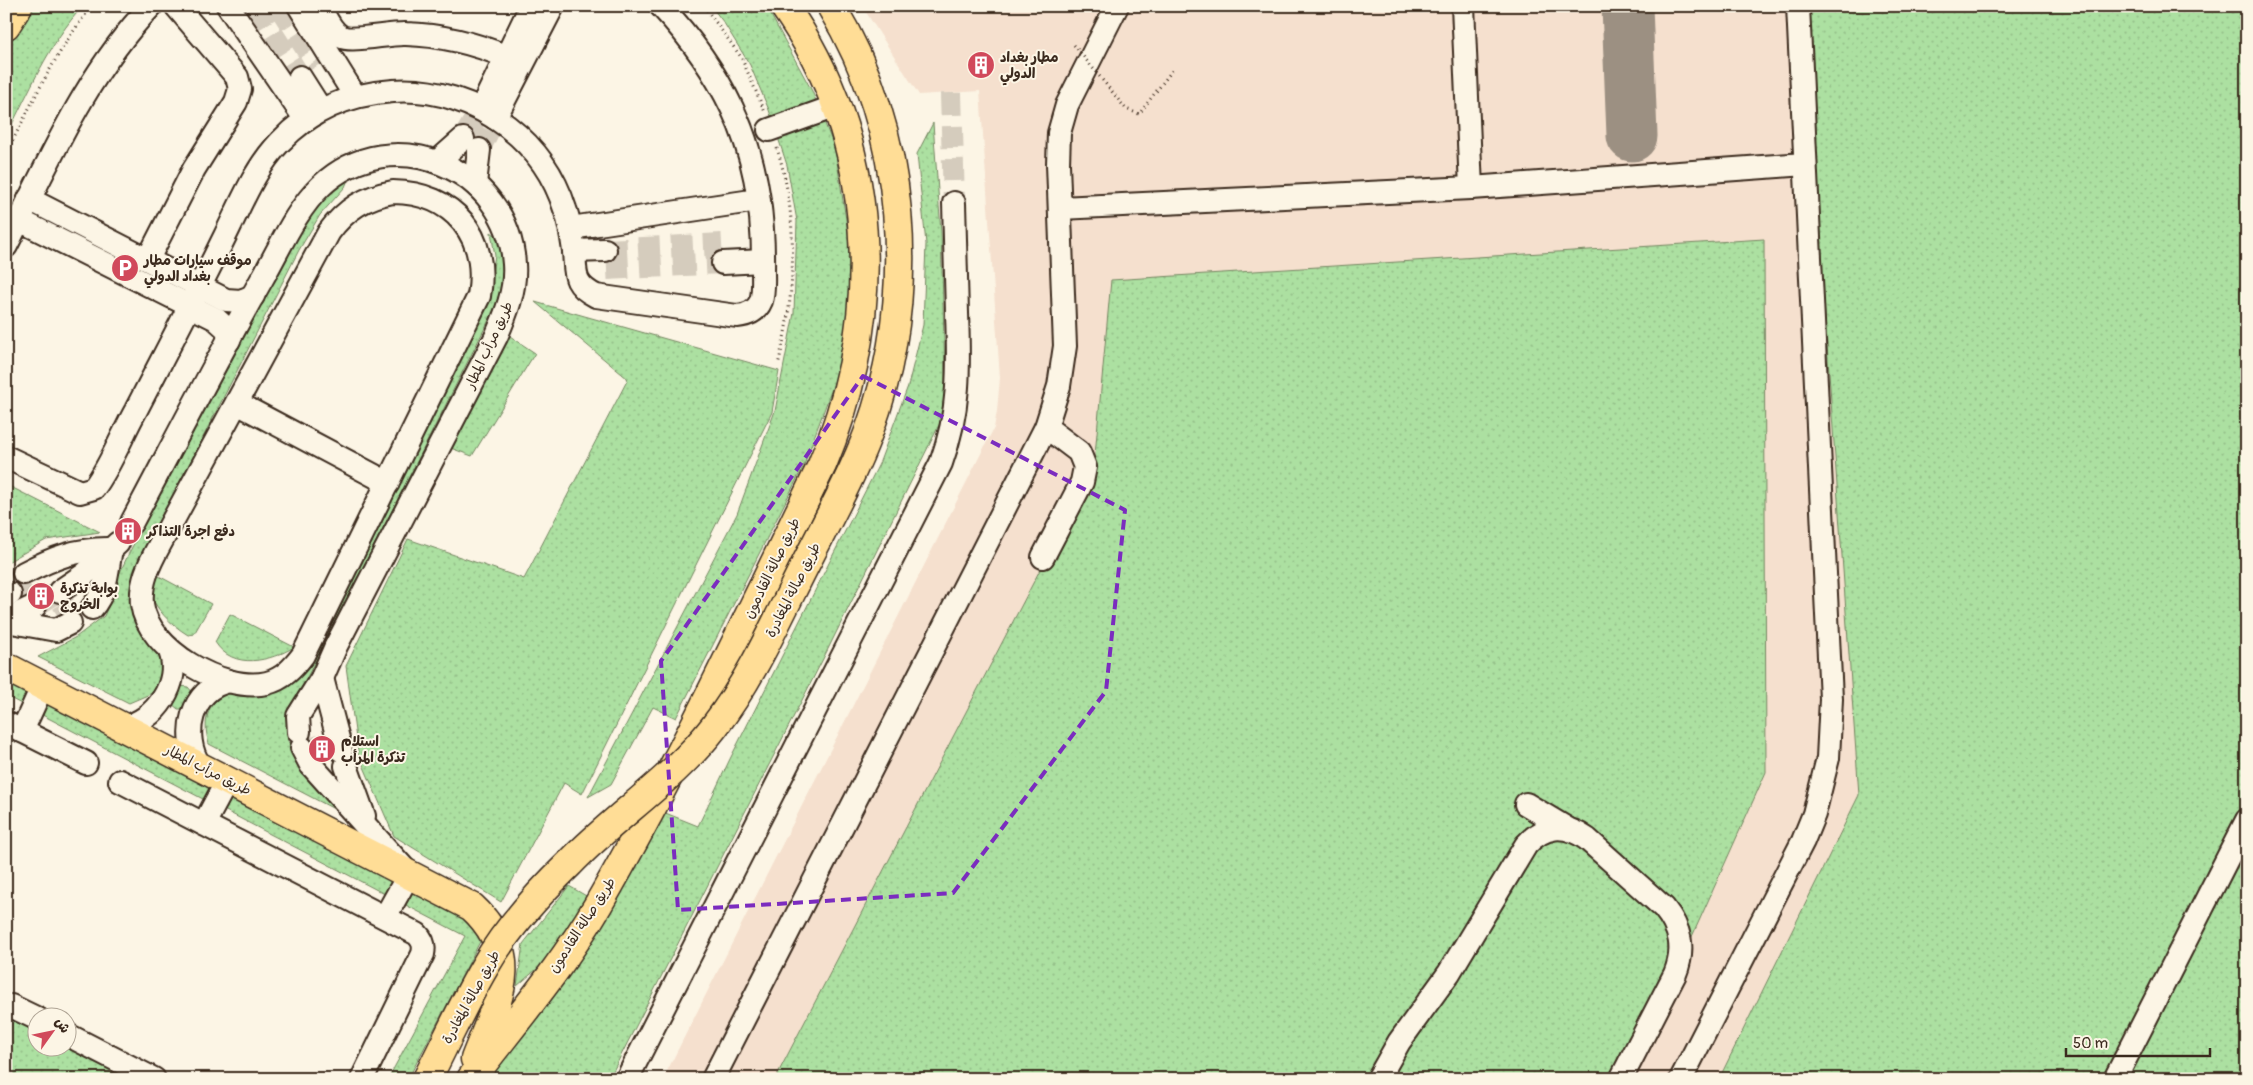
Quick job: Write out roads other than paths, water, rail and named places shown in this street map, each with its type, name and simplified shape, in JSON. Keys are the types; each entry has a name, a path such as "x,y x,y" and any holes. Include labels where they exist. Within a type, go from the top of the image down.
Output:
{"main road":[{"path":"6,25 18,6"},
{"name":"طريق صالة القادمون","path":"471,1079 536,994 597,907 700,716 836,430 849,390 862,310 864,268 857,184 836,106 806,42 784,6"},
{"name":"طريق صالة المغادرة","path":"427,1079 485,966 524,911 571,861 696,749 734,700 760,656 848,480 869,432 884,385 894,334 899,285 899,234 892,175 885,140 873,98 856,55 830,6"},
{"name":"طريق مرأب المطار","path":"6,667 472,907 495,934 504,968 502,986 467,1079"}],"lane":[{"path":"6,246 93,79 122,39 151,6"},
{"path":"148,259 194,169 239,96 237,77 176,6"},
{"path":"228,6 313,115"},
{"path":"299,6 355,96"},
{"path":"319,6 333,30 347,39 378,35 430,35 483,47 507,57"},
{"path":"488,114 507,57 531,6"},
{"path":"488,114 553,6"},
{"path":"6,457 80,492 94,488 266,158 280,142 313,115 355,96 378,92 420,91 461,100 488,114 521,138 548,171 563,202 574,251 574,273 582,287 596,296 737,316 755,310 760,302 763,261 754,169 745,139 729,103 702,55 661,6"},
{"path":"713,1079 1046,427 1059,386 1065,346 1058,149 1062,119 1073,91 1117,6"},
{"path":"1463,6 1471,188"},
{"path":"1681,1079 1803,841 1820,796 1828,758 1831,728 1830,689 1798,6"},
{"path":"300,77 313,115"},
{"path":"769,130 836,106"},
{"path":"437,162 471,145 475,184"},
{"name":"طريق مرأب المطار","path":"59,591 85,574 121,536 308,200 335,175 352,166 388,156 407,155 437,162 460,173 475,184 488,197 507,229 514,266 510,303 496,337 340,637 322,678 298,716 322,749 311,765 368,826 409,874"},
{"path":"1060,208 1471,188 1805,164"},
{"path":"123,727 141,722 156,710 173,674 174,666 170,651 145,617 142,603 144,577 329,232 339,219 363,200 386,194 409,192 439,202 463,222 472,235 481,265 479,296 311,640 295,666 286,674 267,683 257,684 229,681 197,668 170,651"},
{"path":"29,200 226,300 241,301 253,296"},
{"path":"570,228 758,200"},
{"path":"627,1079 932,480 947,446 956,411 959,375 954,203"},
{"path":"20,220 216,319 227,329 229,340"},
{"path":"574,251 606,250"},
{"path":"723,263 763,261"},
{"path":"237,403 388,483"},
{"path":"1042,557 1082,482 1085,467 1079,452 1046,427"},
{"path":"121,536 100,597 59,591 53,558 121,536"},
{"path":"322,678 322,749 347,804"},
{"path":"200,766 190,742 193,716 206,693 212,687 229,681"},
{"path":"43,685 14,727 86,764"},
{"path":"322,749 368,826"},
{"path":"204,824 227,780"},
{"path":"120,781 417,934 424,943 424,948 362,1079"},
{"path":"1526,804 1587,839 1664,908 1673,919 1679,932 1680,961 1675,974 1621,1079"},
{"path":"2115,1079 2247,820"},
{"path":"1378,1079 1399,1042 1449,973 1526,845 1543,830 1566,828"},
{"path":"385,917 409,874"},
{"path":"11,1006 28,1014"},
{"path":"78,1040 154,1079"}],"tunnel":[{"path":"255,6 300,77"},
{"path":"279,6 317,66"},
{"path":"951,93 954,203"},
{"path":"463,139 481,109"},
{"path":"479,150 495,118"},
{"path":"605,250 722,244"},
{"path":"607,269 723,263"},
{"path":"10,594 36,579"},
{"path":"35,606 60,591"},
{"path":"59,618 83,603"},
{"path":"311,737 316,753"}],"place":[{"name":"مطار بغداد الدولي","path":"981,65"},
{"name":"موقف سيارات مطار بغداد الدولي","path":"125,268"},
{"name":"دفع اجرة التذاكر","path":"128,531"},
{"name":"بوابة تذكرة الخروج","path":"41,596"},
{"name":"استلام تذكرة المرأب","path":"322,749"}]}
